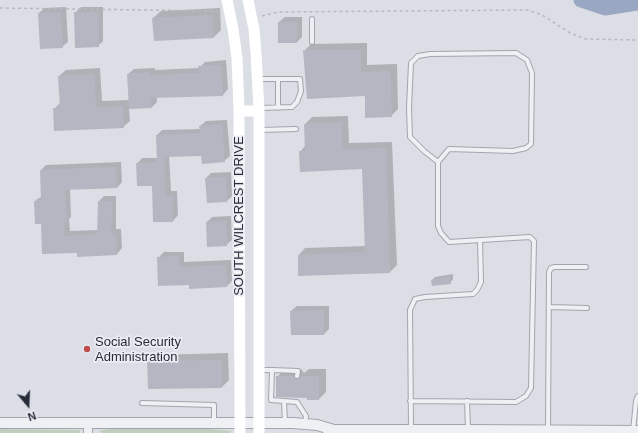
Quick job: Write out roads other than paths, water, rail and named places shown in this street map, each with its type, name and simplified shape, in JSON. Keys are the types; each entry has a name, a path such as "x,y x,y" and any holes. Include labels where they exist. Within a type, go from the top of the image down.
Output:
{"main road":[{"name":"SOUTH WILCREST DRIVE","path":"249,3 256,53 259,109 259,428"},
{"name":"SOUTH WILCREST DRIVE","path":"229,8 237,58 239,111 240,428"},
{"path":"239,111 259,109"},
{"path":"240,303 259,303"}],"street":[{"path":"0,423 88,428 214,423 240,428 259,428 285,423 317,425 334,430"},
{"path":"320,433 334,430 636,431"}],"lane":[{"path":"312,19 312,42"},
{"path":"410,401 516,402 526,396 531,388 534,242 530,237 449,242 440,233 438,226 438,162 449,149 513,151 526,148 531,144 532,73 527,60 516,53 430,54 418,56 411,63 409,108 410,137 438,162"},
{"path":"258,79 300,79 301,91 297,102 292,107 259,109"},
{"path":"278,79 278,108"},
{"path":"259,130 296,130"},
{"path":"411,430 410,310 415,299 473,294 477,290 481,282 480,240"},
{"path":"548,431 549,272 551,268 555,266 586,267"},
{"path":"549,307 587,308"},
{"path":"259,370 298,371 297,376"},
{"path":"271,400 274,386 272,370"},
{"path":"636,431 636,401 638,396"},
{"path":"259,400 297,400 306,416 305,424"},
{"path":"284,401 285,423"},
{"path":"467,402 468,430"},
{"path":"142,403 214,405 214,423"}],"waterway":[{"path":"581,0 605,8 638,3"}],"place":[{"name":"Social Security Administration","path":"87,349"}]}
